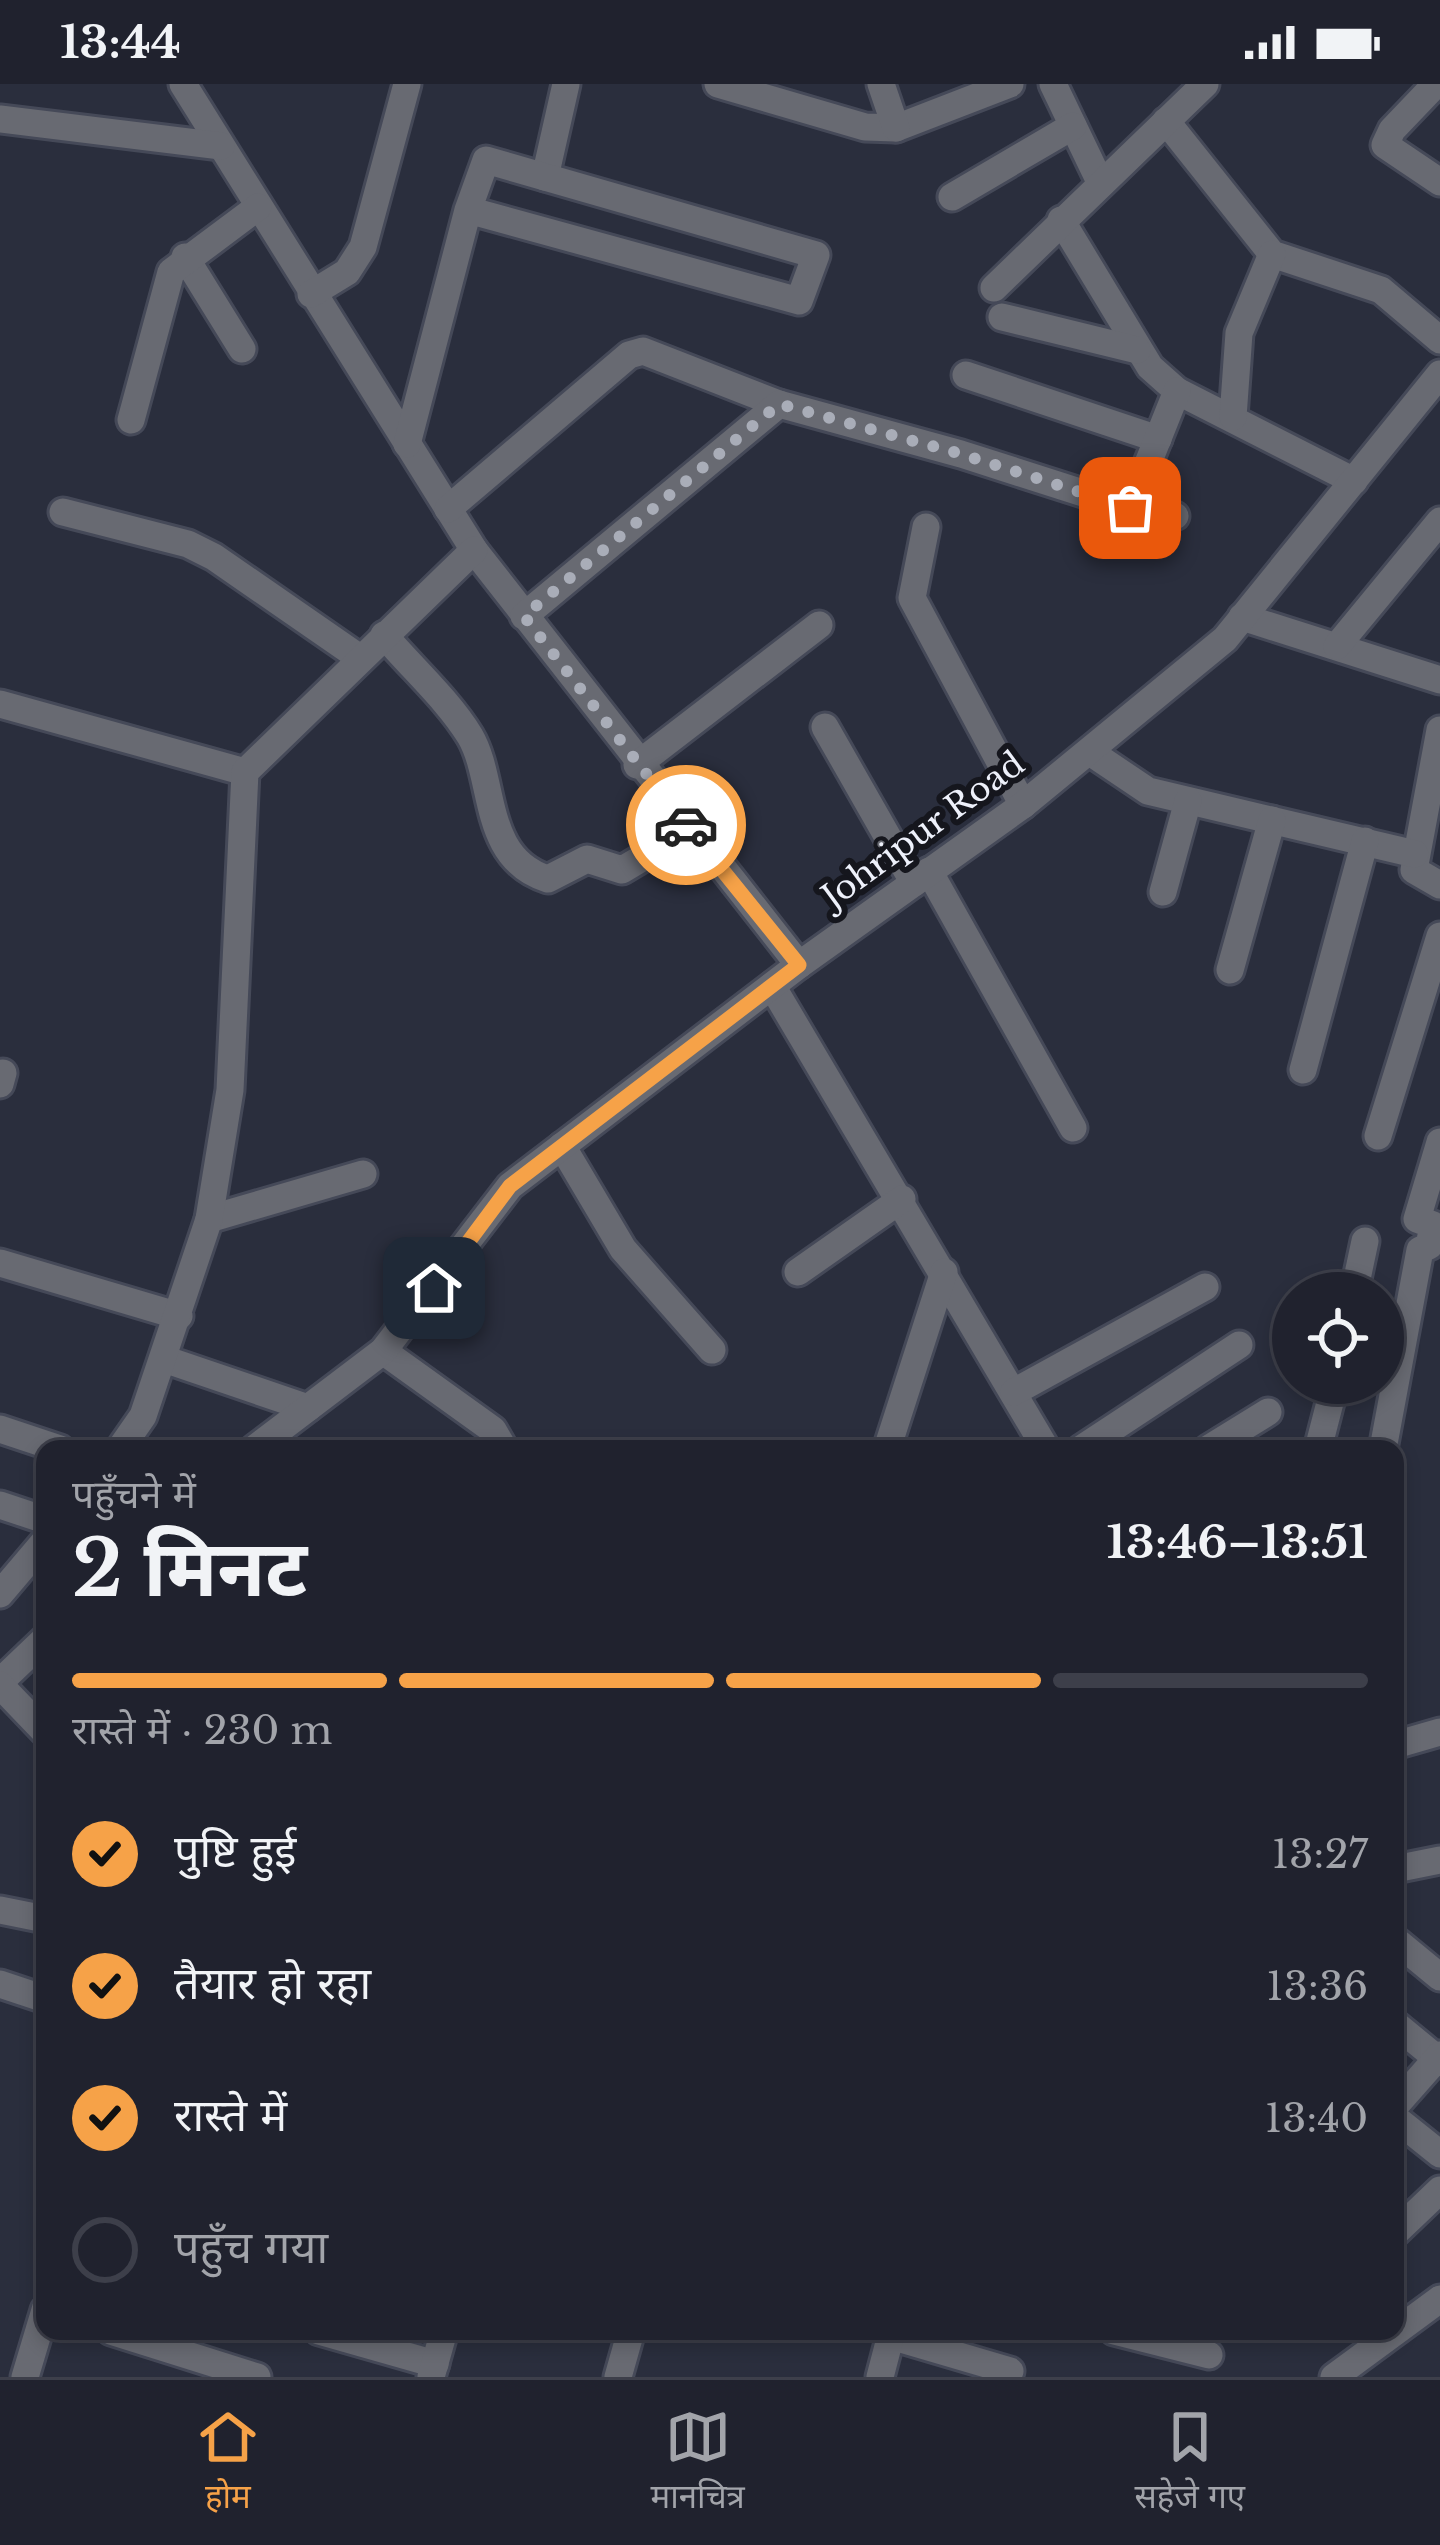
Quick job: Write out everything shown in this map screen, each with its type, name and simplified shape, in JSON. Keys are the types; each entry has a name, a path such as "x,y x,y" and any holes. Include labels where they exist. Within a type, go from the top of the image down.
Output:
{"street":[{"path":"183,84 474,550 637,765 799,965"},
{"path":"311,294 347,272 363,247 407,84"},
{"path":"545,177 566,84"},
{"path":"718,84 865,127 896,128 1010,84"},
{"path":"881,84 896,128"},
{"path":"1053,84 1101,184"},
{"path":"994,288 1205,84"},
{"path":"1436,84 1392,130 1385,145 1440,182"},
{"path":"0,119 221,146"},
{"path":"1166,121 1272,254 1381,290 1440,340"},
{"path":"952,197 1073,126"},
{"path":"406,444 468,210 486,160 816,255 800,301 468,210"},
{"path":"131,420 164,286 185,257 258,207"},
{"path":"1061,220 1136,350 1177,391 1354,481"},
{"path":"1233,417 1239,333 1272,254"},
{"path":"185,257 242,349"},
{"path":"1002,317 1136,350"},
{"path":"448,509 635,351 649,352 779,404 961,454 1130,508 1175,516"},
{"name":"Johripur Road","path":"266,1440 383,1351 510,1186 799,965 1023,805 1225,639 1440,374"},
{"path":"966,375 1158,439"},
{"path":"1130,508 1177,391"},
{"path":"524,616 779,404"},
{"path":"63,512 188,544 360,658"},
{"path":"1337,646 1440,521"},
{"path":"926,527 913,598 1023,805"},
{"path":"126,1440 142,1416 164,1359 208,1219 230,1090 244,772 474,550"},
{"path":"1243,617 1439,676"},
{"path":"637,765 818,625"},
{"path":"384,635 472,739 492,819 532,874 548,879 587,859 622,870 689,830"},
{"path":"0,704 244,772"},
{"path":"825,728 1073,1128"},
{"path":"1440,730 1434,788 1415,854 1415,874 1440,886"},
{"path":"1090,752 1148,790 1415,854"},
{"path":"1163,892 1188,801"},
{"path":"1230,970 1272,820"},
{"path":"1303,1070 1365,841"},
{"path":"1378,1136 1440,936"},
{"path":"772,986 902,1198 1041,1440"},
{"path":"1386,1440 1420,1250 1429,1246 1433,1225 1418,1219 1440,1142"},
{"path":"562,1146 623,1249 712,1349"},
{"path":"208,1219 363,1174"},
{"path":"798,1272 902,1198"},
{"path":"1358,1272 1365,1241"},
{"path":"0,1263 179,1316"},
{"path":"890,1440 944,1272"},
{"path":"1013,1392 1205,1287"},
{"path":"1095,1440 1239,1345"},
{"path":"383,1351 494,1430 501,1440"},
{"path":"164,1359 308,1408"},
{"path":"1320,1440 1330,1404"},
{"path":"1223,1440 1268,1412"},
{"path":"0,1429 36,1441"},
{"path":"0,1505 36,1517"},
{"path":"0,1594 36,1552"},
{"path":"36,1648 0,1684 36,1722"},
{"path":"1404,1742 1440,1732"},
{"path":"0,1910 36,1916"},
{"path":"1404,1947 1440,1977"},
{"path":"2,1990 36,1997"},
{"path":"1404,2031 1439,2058 1404,2096"},
{"path":"1404,2125 1440,2154"},
{"path":"1404,2224 1440,2190"},
{"path":"1404,2326 1440,2300"},
{"path":"25,2377 36,2340"},
{"path":"135,2340 209,2368 257,2377"},
{"path":"345,2340 433,2370 441,2340"},
{"path":"618,2377 628,2340"},
{"path":"880,2377 889,2340"},
{"path":"913,2340 1010,2371"},
{"path":"1153,2340 1213,2354"},
{"path":"1334,2377 1385,2340"}],"way so far":[{"path":"686,825 524,616 779,404 961,454 1130,508"}],"route":[{"path":"434,1288 510,1186 799,965 686,825"}]}
